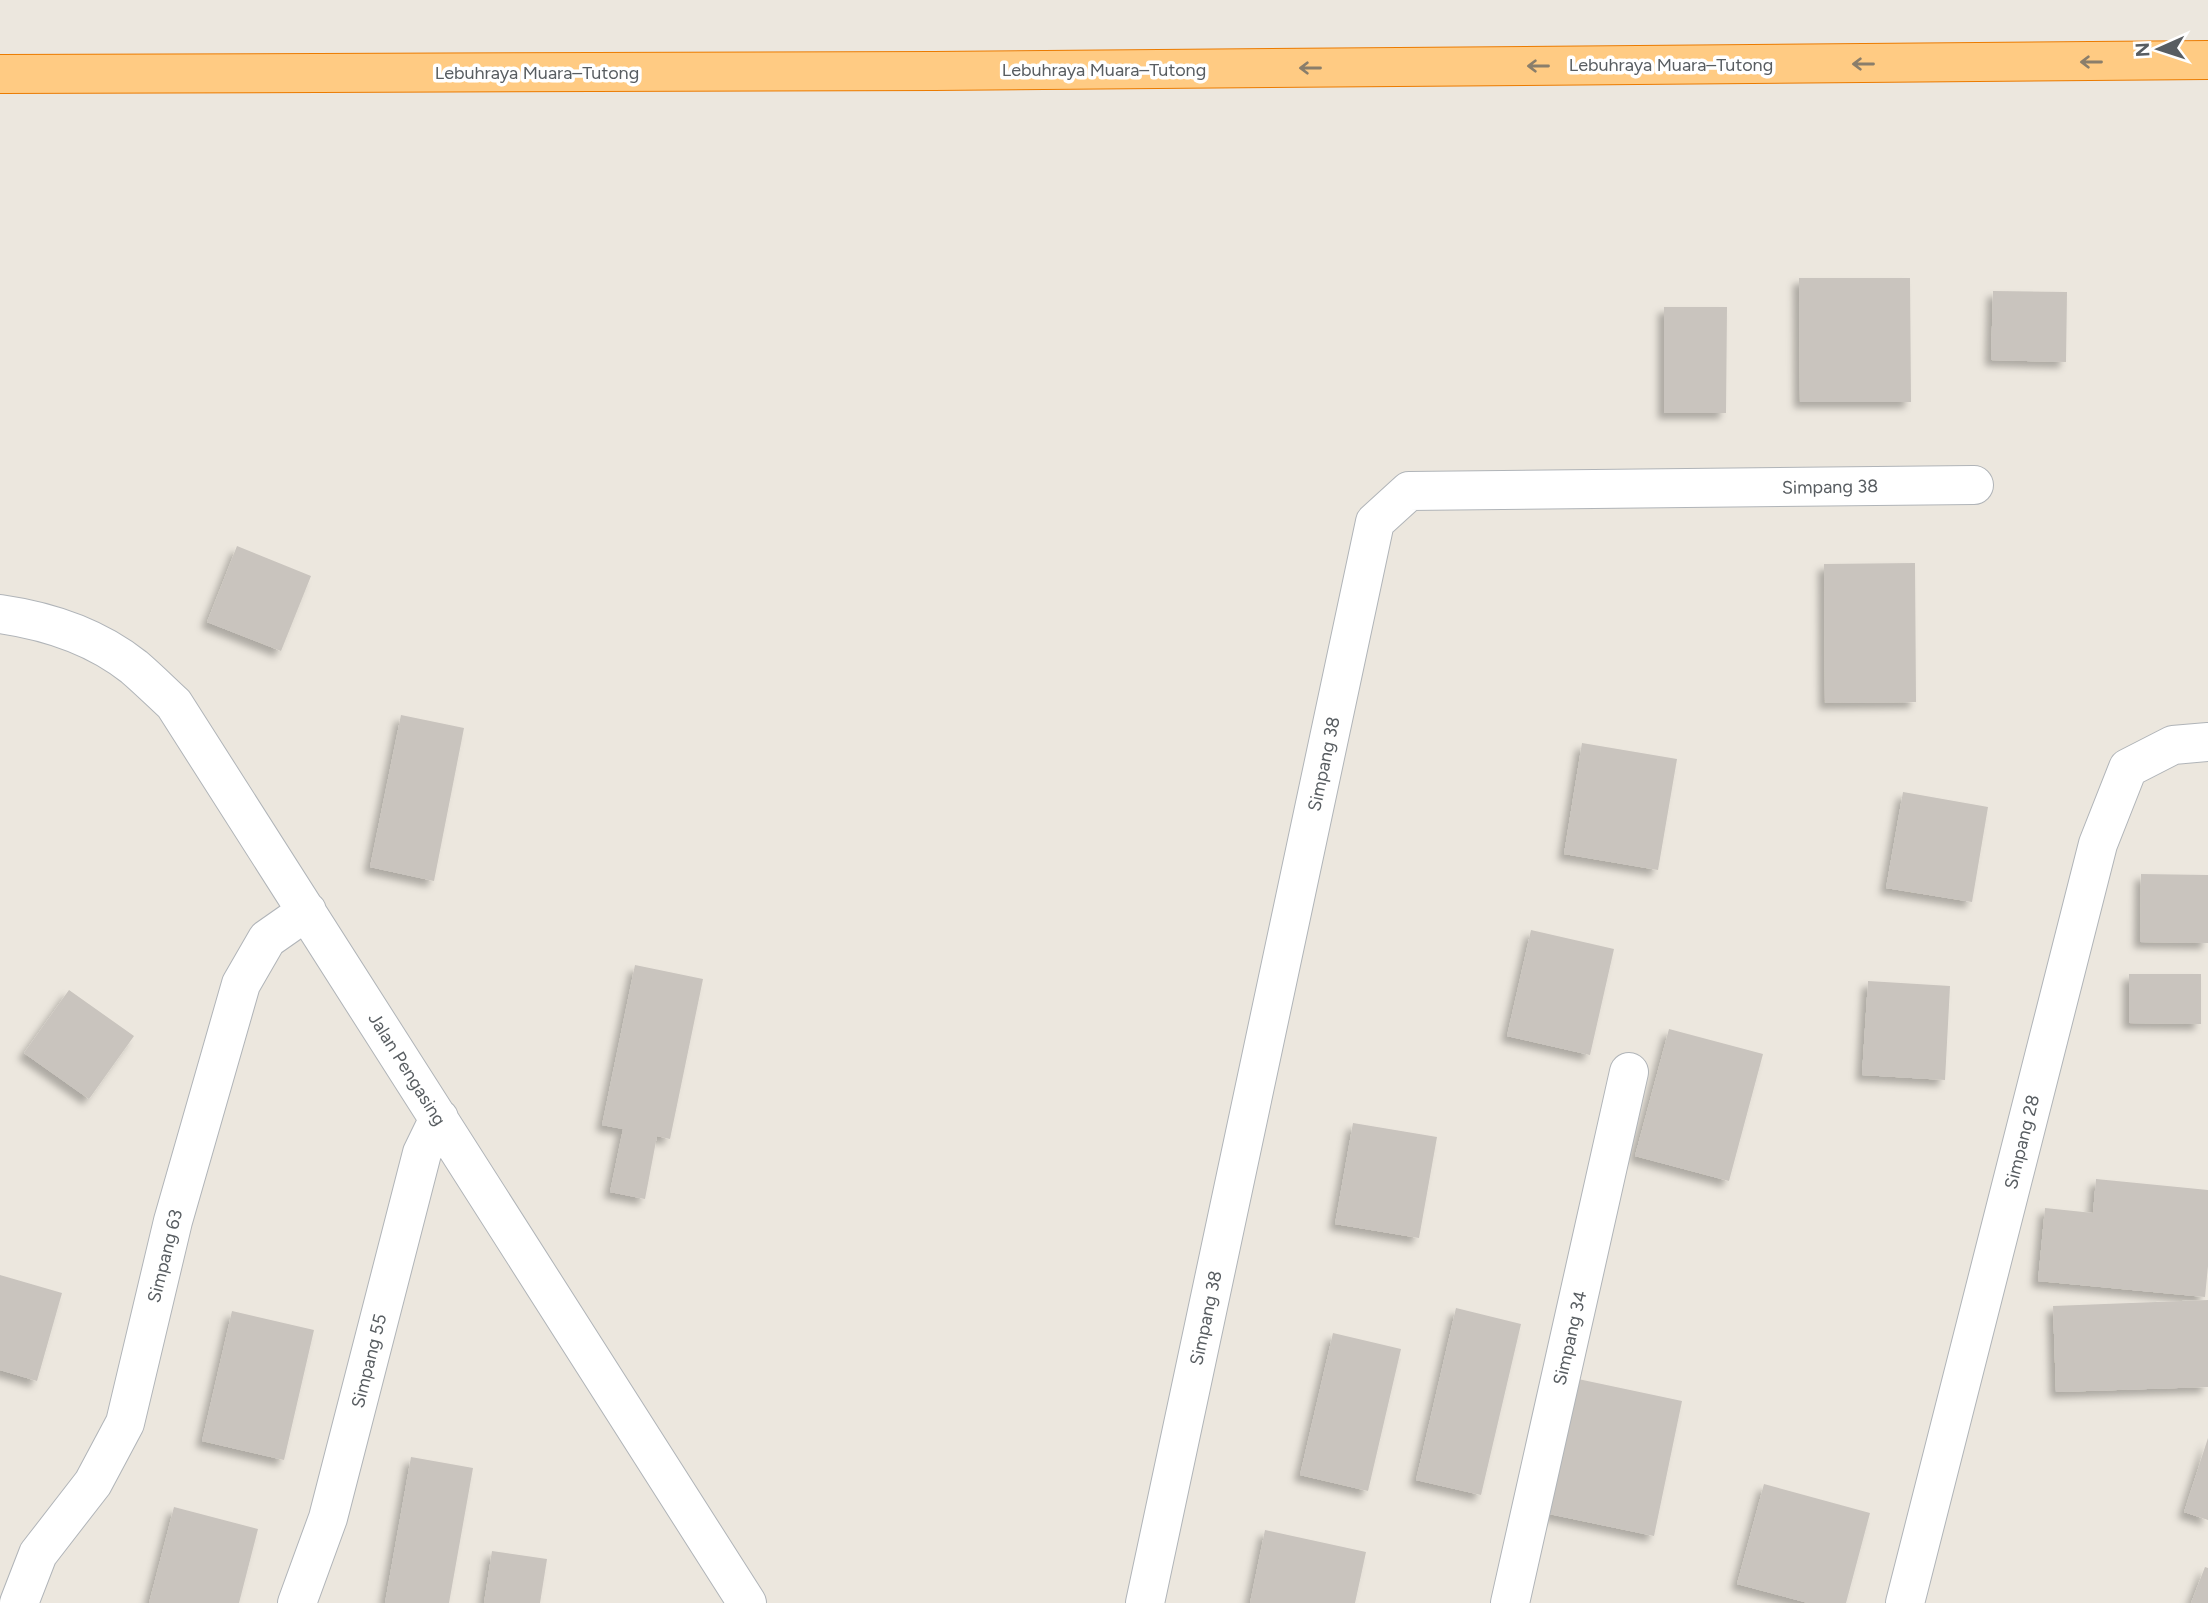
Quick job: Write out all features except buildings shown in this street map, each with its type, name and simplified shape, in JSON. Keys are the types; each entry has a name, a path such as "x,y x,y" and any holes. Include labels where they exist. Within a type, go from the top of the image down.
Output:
{"highway":[{"name":"Lebuhraya Muara–Tutong","path":"0,74 852,72 2208,61"}],"street":[{"name":"Simpang 38","path":"1145,1603 1376,522 1409,491 1974,485"},
{"name":"Jalan Pengasing","path":"0,614 37,620 91,639 134,667 174,704 747,1603"},
{"name":"Simpang 28","path":"1905,1603 2098,844 2128,768 2173,745 2208,742"},
{"name":"Simpang 63","path":"19,1603 38,1554 93,1483 125,1423 173,1221 241,984 267,939 307,911"},
{"name":"Simpang 34","path":"1510,1603 1629,1072"},
{"name":"Simpang 55","path":"297,1603 328,1518 422,1153 439,1118"}]}
